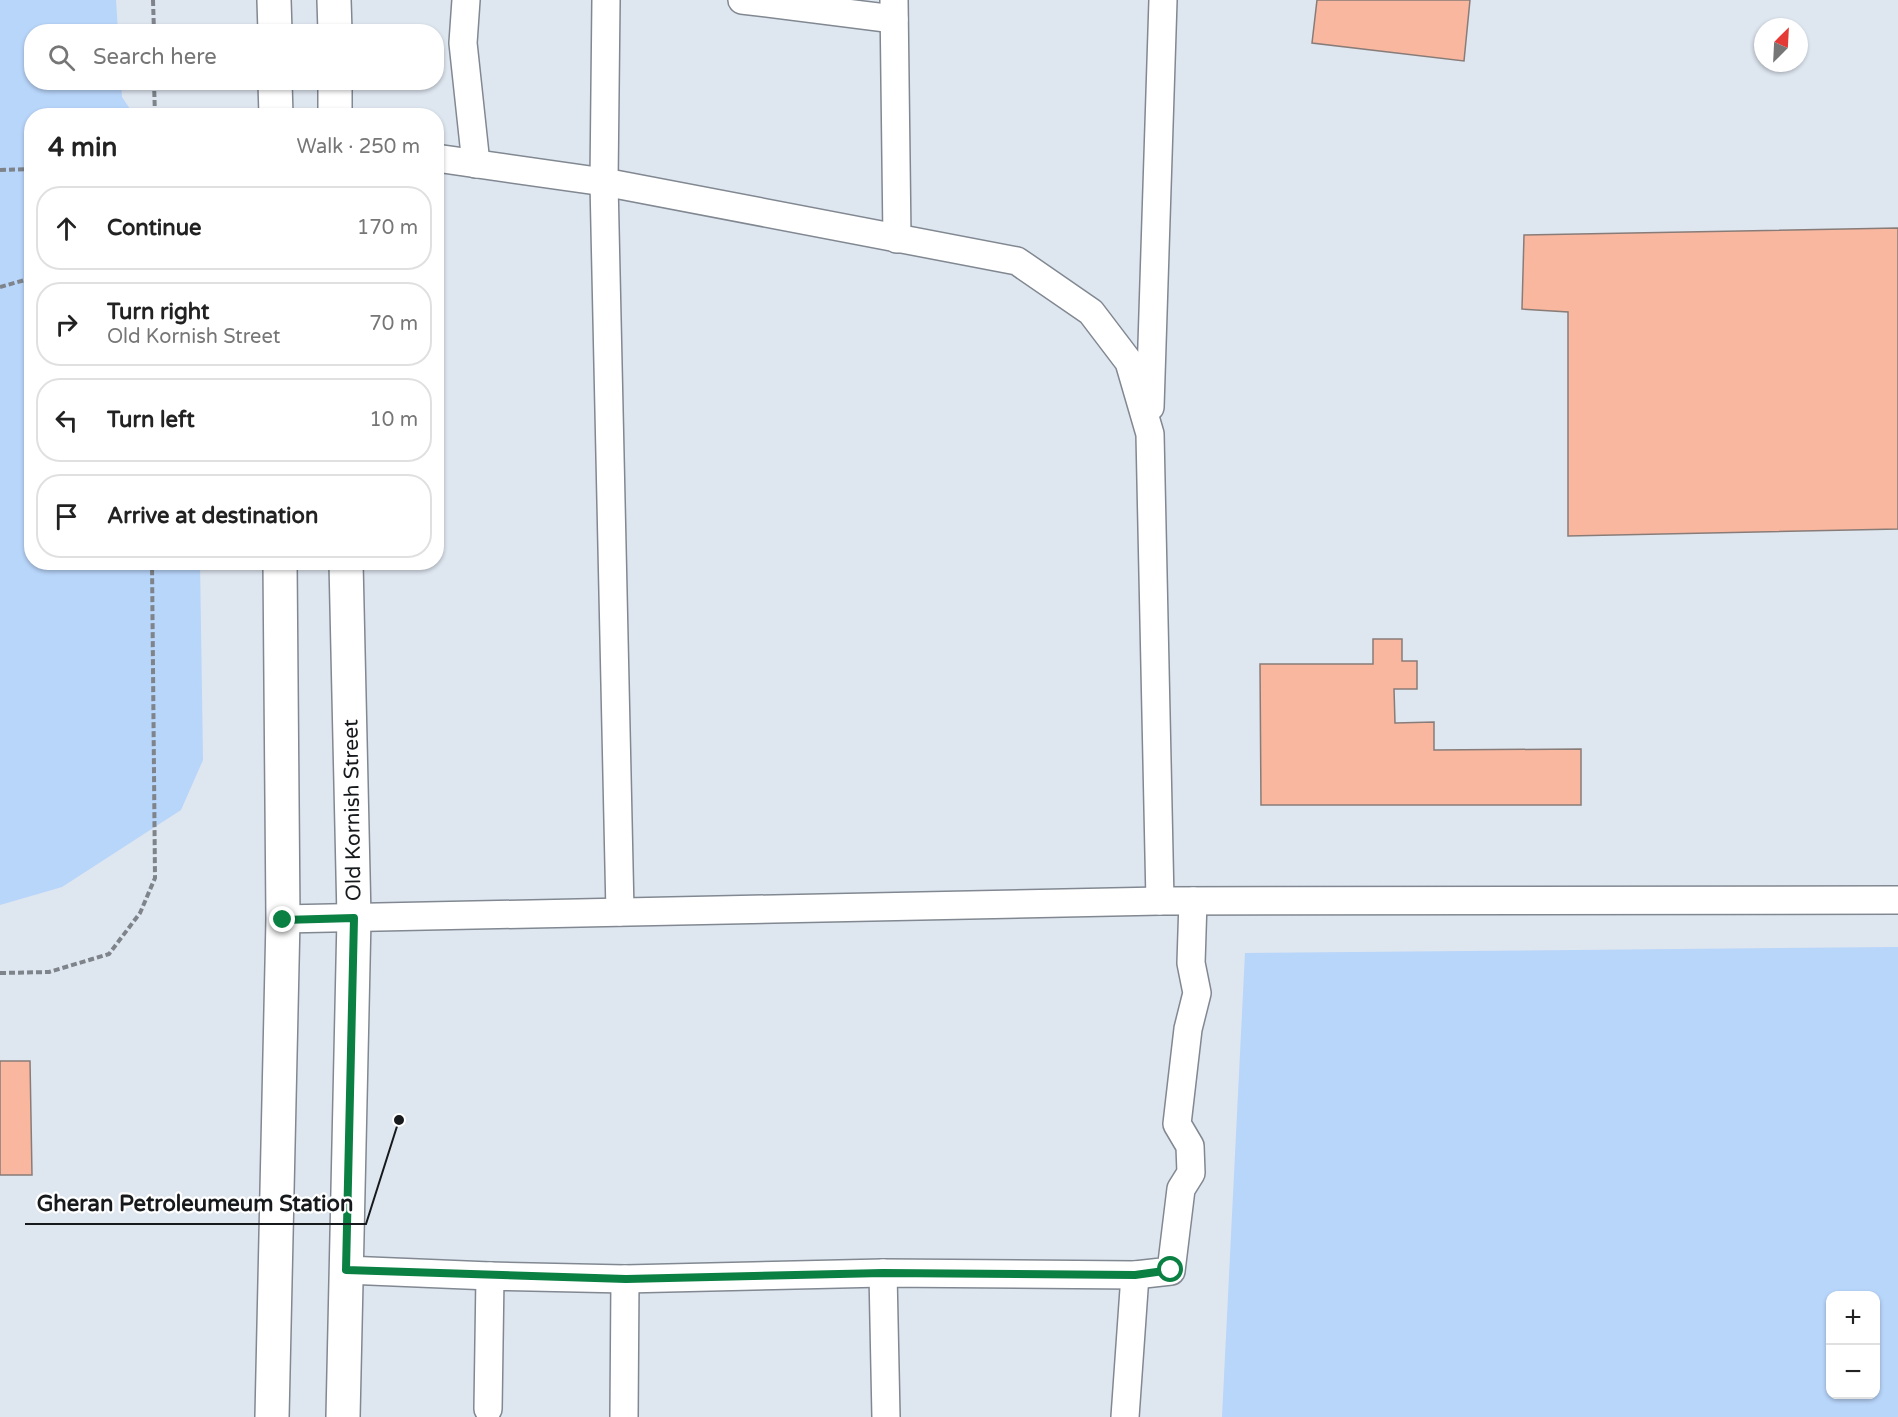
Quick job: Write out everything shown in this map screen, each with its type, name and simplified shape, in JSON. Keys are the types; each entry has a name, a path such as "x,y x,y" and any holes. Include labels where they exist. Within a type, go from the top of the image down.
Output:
{"main road":[{"path":"274,0 275,24"},
{"path":"334,0 334,24"},
{"path":"275,90 276,108"},
{"path":"335,90 335,108"},
{"path":"272,1417 283,920 280,570"},
{"name":"Old Kornish Street","path":"343,1417 354,918 346,570"}],"street":[{"path":"466,0 463,43 476,164"},
{"path":"606,0 604,182 620,912"},
{"path":"742,0 894,9 897,239"},
{"path":"1160,901 1149,434 1163,0"},
{"path":"444,159 604,182 1017,261 1091,312 1129,362 1149,434"},
{"path":"283,920 1160,901 1898,900"},
{"path":"346,1270 626,1279 883,1273 1135,1275 1171,1270 1181,1189 1191,1173 1190,1146 1177,1124 1188,1029 1197,993 1191,963 1192,901"},
{"path":"883,1273 886,1417"},
{"path":"1125,1417 1135,1275"},
{"path":"488,1409 490,1276"},
{"path":"624,1417 626,1279"}],"path":[{"path":"153,0 154,24"},
{"path":"154,90 154,108"},
{"path":"0,170 24,169"},
{"path":"0,287 24,280"},
{"path":"0,973 49,972 109,954 140,913 155,878 152,570"}],"shaded area":[{"path":"0,0 116,0 118,24 24,24 24,90 122,90 122,97 129,108 24,108 24,570 200,570 203,760 181,810 62,887 0,905"},
{"path":"1898,947 1898,1417 1222,1417 1245,953"}],"building":[{"path":"1317,0 1470,0 1464,61 1312,43"},
{"path":"1898,228 1898,529 1568,536 1568,312 1522,309 1524,235"},
{"path":"1373,639 1402,639 1402,661 1417,661 1417,689 1394,689 1395,723 1434,722 1434,750 1581,749 1581,805 1261,805 1260,664 1373,664"},
{"path":"0,1061 30,1061 32,1175 0,1175"}],"place":[{"name":"Gheran Petroleumeum Station","path":"399,1120"}],"route":[{"path":"283,920 354,918 346,1270 626,1279 883,1273 1135,1275 1171,1270"}]}
